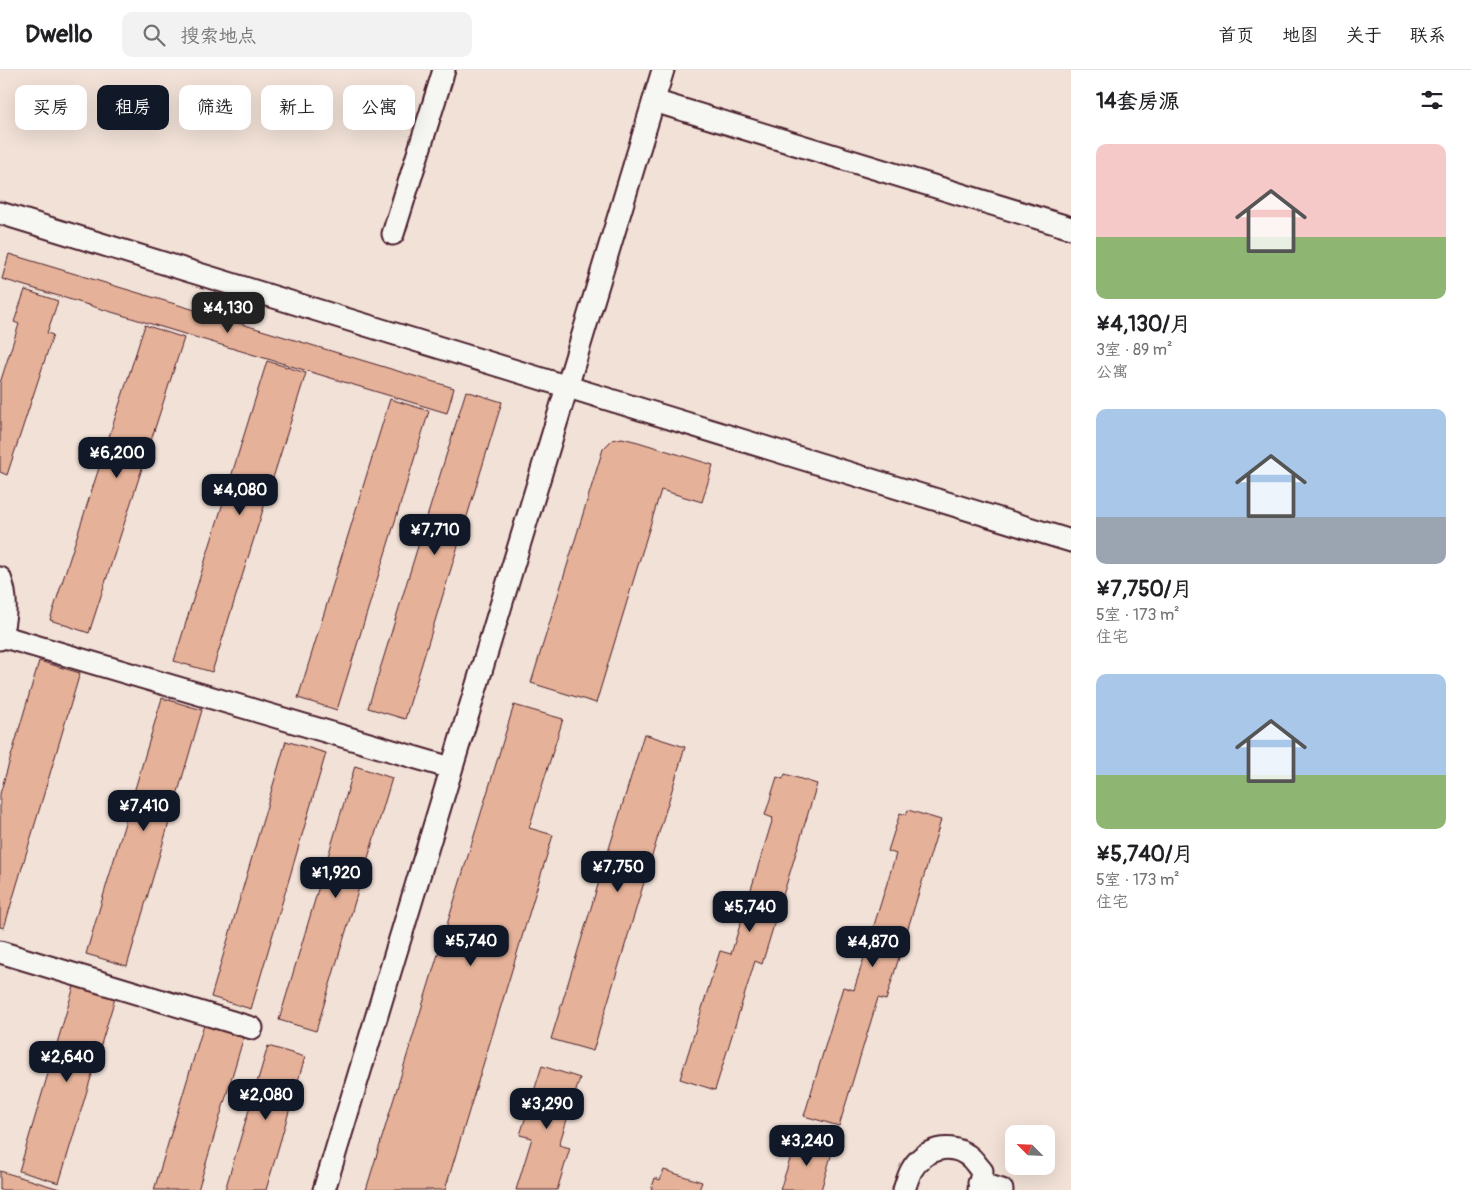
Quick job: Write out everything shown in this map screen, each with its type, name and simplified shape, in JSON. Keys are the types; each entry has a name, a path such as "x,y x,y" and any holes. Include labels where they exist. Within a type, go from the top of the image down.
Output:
{"street":[{"path":"393,234 444,70"},
{"path":"324,1190 663,70"},
{"path":"654,101 1071,228"},
{"path":"0,213 1071,541"},
{"path":"0,578 6,591 5,619 0,638 452,768"},
{"path":"0,952 252,1028"},
{"path":"904,1190 910,1172 924,1156 940,1148 957,1151 971,1158 982,1170 979,1187 1002,1190"}],"building":[{"path":"9,254 454,388 447,413 2,279"},
{"path":"25,290 58,301 47,333 53,335 7,475 0,472 0,383 19,324 14,322"},
{"path":"145,325 184,338 89,633 50,620"},
{"path":"267,361 306,373 212,672 174,661"},
{"path":"466,391 502,402 405,719 368,708"},
{"path":"390,399 429,411 337,710 298,698"},
{"path":"622,438 713,465 702,502 661,490 596,703 531,683 603,449 612,440"},
{"path":"39,661 80,673 4,928 0,927 0,794"},
{"path":"162,698 202,710 127,966 86,954"},
{"path":"514,705 563,719 529,828 553,835 445,1190 366,1190"},
{"path":"644,734 685,747 593,1051 551,1039"},
{"path":"286,741 326,753 251,1009 211,997"},
{"path":"355,766 392,778 316,1031 279,1020"},
{"path":"785,774 817,784 762,964 755,961 715,1090 680,1079 720,951 731,954 773,818 765,815 777,777 783,779"},
{"path":"908,810 941,820 886,1000 878,998 839,1126 804,1116 843,987 854,990 896,854 888,851 900,813 906,815"},
{"path":"75,983 116,995 59,1183 19,1171"},
{"path":"205,1021 245,1033 198,1190 154,1190"},
{"path":"268,1046 305,1057 266,1190 225,1190"},
{"path":"542,1066 580,1078 559,1145 570,1148 557,1190 516,1190 532,1138 520,1135"},
{"path":"797,1138 833,1149 821,1190 780,1190"},
{"path":"664,1170 702,1182 699,1190 651,1190 655,1178 660,1180"},
{"path":"0,1171 63,1190 0,1190"}]}
